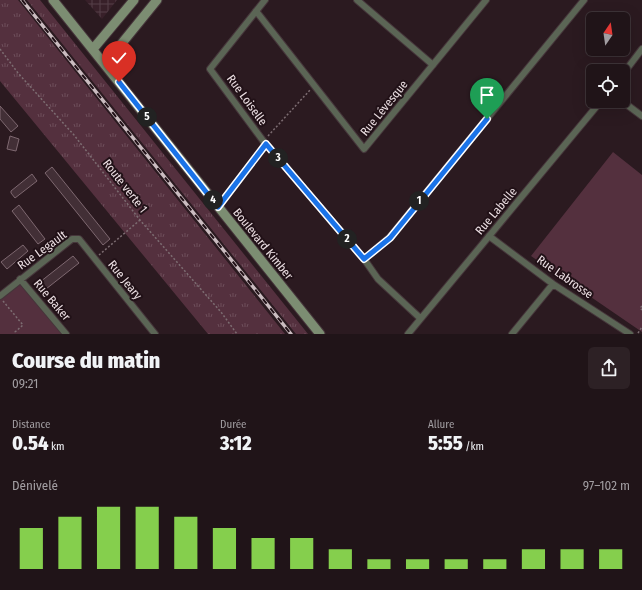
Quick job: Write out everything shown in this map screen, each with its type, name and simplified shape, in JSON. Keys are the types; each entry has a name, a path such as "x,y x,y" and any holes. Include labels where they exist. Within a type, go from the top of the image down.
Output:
{"street":[{"name":"Boulevard Kimber","path":"53,0 320,334"},
{"path":"93,49 134,0"},
{"path":"104,64 157,0"},
{"name":"Rue Loiselle","path":"264,0 210,69 265,142 364,259 378,279 420,318"},
{"path":"357,0 433,64"},
{"path":"475,0 484,3"},
{"path":"364,259 390,238 584,0"},
{"name":"Rue Lévesque","path":"256,11 364,149 484,3"},
{"path":"630,65 642,49"},
{"path":"630,107 642,116"},
{"name":"Rue Labelle","path":"408,334 595,108"},
{"name":"Rue Labrosse","path":"489,236 553,284 630,334"},
{"name":"Rue Legault","path":"0,296 72,239 79,239"},
{"name":"Rue Jeary","path":"79,239 155,334"},
{"name":"Rue Baker","path":"20,279 66,334"},
{"path":"512,334 553,284"}],"path":[{"name":"Route verte 1","path":"0,49 18,73 74,135 140,220 221,312 237,334"},
{"path":"218,207 265,142 314,86"},
{"path":"94,259 140,220"},
{"path":"0,296 23,325 15,332"},
{"path":"642,306 640,308 642,310"},
{"path":"638,332 642,327"}],"shaded area":[{"path":"85,0 117,0 102,19"}],"green space":[{"path":"0,0 18,0 285,334 208,334 0,81"},
{"path":"27,0 40,0 308,334 296,334"},
{"path":"613,152 642,175 642,332 531,256"},
{"path":"20,279 66,334 0,334 0,295"}],"building":[{"path":"0,106 18,126 11,132 0,119"},
{"path":"10,136 19,139 16,151 7,149"},
{"path":"52,167 110,239 103,245 45,173"},
{"path":"32,174 37,181 15,198 11,191"},
{"path":"19,205 45,239 38,244 12,211"},
{"path":"23,245 28,251 7,269 1,262"},
{"path":"73,256 79,263 46,289 40,282"}],"railway":[{"path":"22,0 291,334"}],"route":[{"path":"119,82 218,207 266,144 364,259 390,238 487,119"}]}
